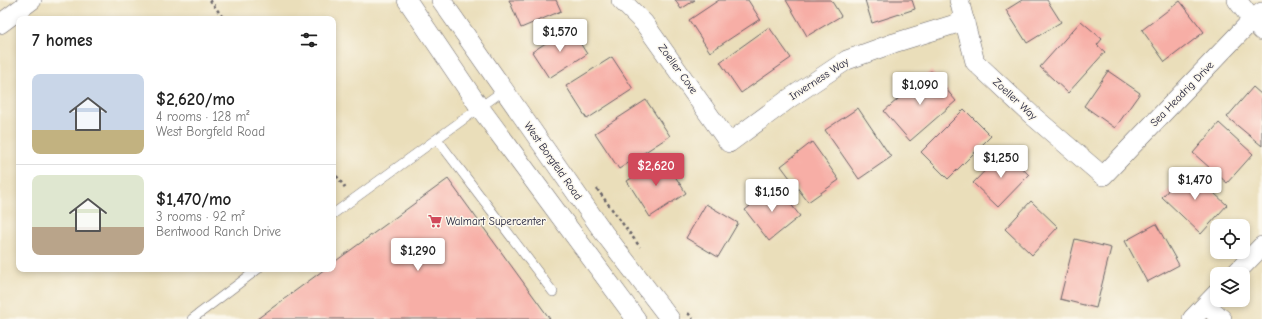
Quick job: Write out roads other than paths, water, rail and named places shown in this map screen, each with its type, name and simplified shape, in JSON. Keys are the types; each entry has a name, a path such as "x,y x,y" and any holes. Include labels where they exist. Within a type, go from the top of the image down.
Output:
{"street":[{"path":"0,24 32,0"},
{"name":"West Borgfeld Road","path":"441,0 604,233 670,319"},
{"name":"Zoeller Cove","path":"621,0 644,23 729,142"},
{"name":"Zoeller Way","path":"959,0 975,62 1034,117 1103,176"},
{"path":"1237,0 1259,21"},
{"path":"413,2 480,108 636,319"},
{"name":"Inverness Way","path":"729,142 846,60 894,43 965,21"},
{"name":"Sea Headrig Drive","path":"1103,176 1259,21"},
{"path":"1242,267 1262,246"},
{"path":"1192,319 1210,300"},
{"path":"1215,307 1222,319"}],"lane":[{"path":"336,212 504,90"},
{"path":"437,139 553,292"},
{"path":"192,319 254,272"}],"place":[{"name":"Walmart Supercenter","path":"435,221"}]}
